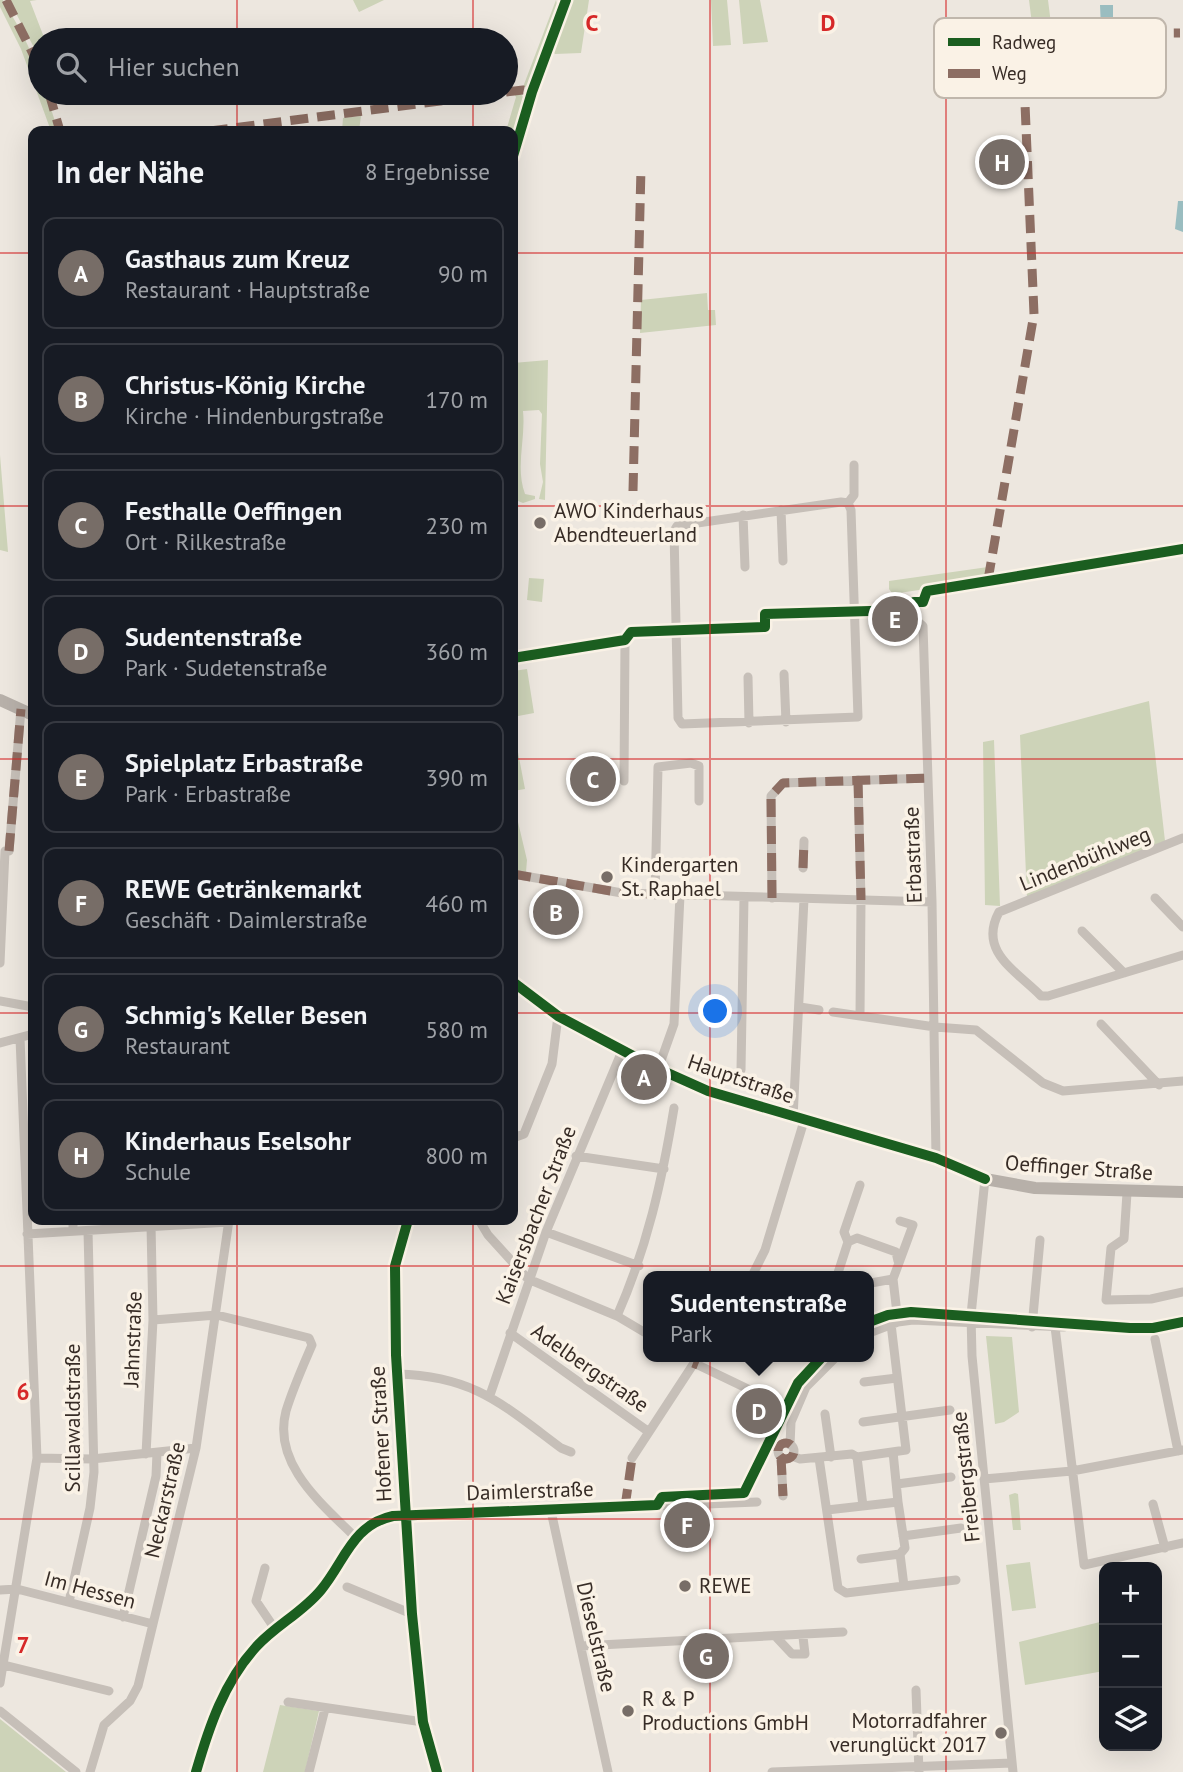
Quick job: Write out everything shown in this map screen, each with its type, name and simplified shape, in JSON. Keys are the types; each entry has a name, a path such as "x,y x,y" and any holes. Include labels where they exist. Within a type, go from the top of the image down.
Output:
{"street":[{"path":"848,503 682,523 674,531 678,718 682,724 786,722 858,717 848,503 854,495 854,465"},
{"path":"781,510 783,561"},
{"path":"743,515 744,567"},
{"name":"Erbastraße","path":"677,631 765,627 765,614 854,611 905,610 923,626 932,902 936,1158"},
{"path":"518,656 628,636 677,631"},
{"path":"624,781 628,636"},
{"path":"784,674 786,722"},
{"path":"748,677 749,723"},
{"path":"0,700 27,712 7,851 0,962"},
{"path":"655,895 658,767 691,763 699,766 699,801"},
{"path":"772,898 771,796 783,783 928,778"},
{"path":"858,780 860,1016"},
{"name":"Lindenbühlweg","path":"1124,974 1041,996 994,950 992,924 999,912 1183,838"},
{"path":"803,867 804,841"},
{"path":"518,875 622,893 932,902"},
{"path":"658,1069 674,1024 680,895"},
{"path":"741,1070 744,897"},
{"path":"1156,898 1183,927"},
{"path":"754,1271 765,1250 798,1120 804,899"},
{"path":"1082,932 1124,974 1183,955"},
{"name":"Hauptstraße","path":"518,986 558,1016 622,1051 708,1091 798,1120 936,1158"},
{"path":"0,1001 28,1006"},
{"path":"800,1007 819,1010"},
{"path":"833,1012 935,1027 976,1030 1043,1083 1063,1091 1183,1081"},
{"path":"518,1136 524,1134 552,1064 558,1016"},
{"path":"1101,1024 1159,1085"},
{"path":"0,1043 28,1036"},
{"path":"0,1683 18,1588 37,1458 20,1038"},
{"name":"Kaisersbacher Straße","path":"490,1395 546,1231 622,1051"},
{"path":"22,1088 28,1088"},
{"path":"617,1316 639,1266 664,1169 674,1108"},
{"path":"576,1156 664,1169"},
{"name":"Oeffinger Straße","path":"936,1158 985,1179 1035,1188 1127,1193 1183,1192"},
{"name":"Freibergstraße","path":"985,1179 971,1323 1012,1767"},
{"path":"839,1271 848,1242 844,1232 860,1185"},
{"path":"1127,1193 1122,1244 1111,1248 1106,1300 1151,1299 1183,1293"},
{"path":"781,1457 792,1456 800,1459 852,1454 857,1457 906,1450 897,1378 893,1279 912,1225 900,1221"},
{"path":"73,1225 73,1231"},
{"path":"27,1234 89,1231 125,1225"},
{"name":"Jahnstraße","path":"123,1617 156,1476 151,1453 151,1225"},
{"name":"Neckarstraße","path":"90,1772 104,1725 130,1701 138,1686 197,1448 228,1225"},
{"name":"Hofener Straße","path":"407,1225 395,1266 397,1374 412,1614 424,1722 437,1772"},
{"path":"482,1225 528,1279 617,1316 643,1331"},
{"name":"Scillawaldstraße","path":"69,1602 90,1508 92,1459 89,1231"},
{"path":"546,1231 639,1266"},
{"path":"848,1242 857,1238 896,1252 899,1264"},
{"path":"1032,1327 1040,1240"},
{"path":"874,1282 893,1279"},
{"path":"153,1320 217,1315 310,1339 312,1345 286,1412 285,1444 289,1461 310,1490 355,1537 323,1588 297,1614 275,1629 235,1674 216,1710 196,1772"},
{"path":"874,1331 895,1323 971,1323 1032,1327 1064,1327 1068,1323"},
{"path":"1055,1327 1083,1564 1183,1543"},
{"name":"Adelbergstraße","path":"510,1333 649,1432"},
{"path":"984,1479 1072,1471 1180,1451 1155,1339"},
{"path":"632,1458 696,1362 794,1411"},
{"path":"792,1456 790,1444 794,1411 812,1379 831,1362"},
{"path":"397,1374 445,1378 490,1395 561,1448 571,1452"},
{"path":"864,1382 897,1378"},
{"path":"863,1422 950,1410"},
{"path":"825,1414 831,1457"},
{"path":"783,1496 779,1447 790,1444"},
{"path":"37,1458 92,1459 197,1448"},
{"path":"861,1559 900,1554 905,1548 893,1452"},
{"path":"857,1457 863,1506"},
{"path":"819,1458 838,1588 846,1593 956,1580"},
{"path":"897,1484 951,1477"},
{"name":"Daimlerstraße","path":"355,1537 380,1519 405,1516 757,1502"},
{"path":"827,1510 898,1502"},
{"path":"1153,1504 1165,1548"},
{"name":"Dieselstraße","path":"551,1511 608,1772"},
{"path":"903,1536 961,1528"},
{"path":"900,1554 904,1586"},
{"path":"265,1568 256,1601 275,1629"},
{"path":"348,1587 412,1614"},
{"path":"0,1590 18,1588"},
{"name":"Im Hessen","path":"18,1588 153,1624"},
{"path":"581,1646 803,1637 808,1633 843,1632"},
{"path":"777,1638 792,1654 805,1654 803,1637"},
{"path":"4,1664 109,1690"},
{"path":"916,1690 918,1769"},
{"path":"288,1702 424,1722"},
{"path":"309,1772 325,1709"},
{"path":"0,1711 76,1772"},
{"path":"772,1772 1012,1767"}],"green space":[{"path":"0,0 3,0 28,45 28,68 21,49 0,7"},
{"path":"9,0 37,0 30,1 40,28 28,28 28,36"},
{"path":"353,0 384,0 359,12"},
{"path":"556,0 558,9 531,86 523,87"},
{"path":"568,0 589,0 581,53 555,54 550,48"},
{"path":"711,0 727,0 731,45 713,46"},
{"path":"739,0 760,0 768,42 743,44"},
{"path":"1029,0 1048,0 1050,18 1031,18"},
{"path":"518,94 521,94 526,102 518,129 518,126 507,126 514,105 518,105"},
{"path":"41,105 50,105 56,126 49,126"},
{"path":"361,116 360,126 342,126 343,118"},
{"path":"707,293 708,310 715,310 716,325 640,333 641,300"},
{"path":"548,360 545,500 539,499 543,482 540,464 542,414 539,410 523,411 522,484 525,494 535,496 535,499 523,503 518,501 518,363"},
{"path":"0,455 8,552 0,550"},
{"path":"988,567 985,577 979,581 899,593 892,593 889,589 889,581"},
{"path":"529,578 544,579 542,602 527,600"},
{"path":"527,669 534,713 518,716 518,670"},
{"path":"1149,701 1165,841 1027,898 1020,735"},
{"path":"994,740 1000,906 985,905 983,742"},
{"path":"518,752 525,789 518,790"},
{"path":"518,822 527,860 526,872 518,871"},
{"path":"986,1336 1012,1337 1019,1412 1004,1422 995,1424"},
{"path":"745,1393 782,1410 773,1428 736,1411"},
{"path":"971,1479 976,1485 980,1520 966,1521 961,1485"},
{"path":"1018,1494 1021,1530 1013,1530 1009,1495"},
{"path":"1030,1562 1036,1608 1012,1611 1006,1565"},
{"path":"1099,1622 1099,1672 1025,1685 1019,1642"},
{"path":"280,1705 319,1711 305,1772 263,1772"},
{"path":"0,1719 66,1772 0,1772"}],"water":[{"path":"1100,5 1113,5 1113,18 1101,18"},
{"path":"1178,201 1183,201 1183,232 1175,229"}],"marked path":[{"path":"6,0 28,44"},
{"path":"1166,33 1180,33"},
{"path":"518,91 532,92"},
{"path":"988,580 1034,314 1025,98"},
{"path":"52,105 59,126"},
{"path":"248,126 409,105"},
{"path":"633,491 641,168"},
{"path":"9,851 21,709"},
{"path":"772,898 771,796 783,783 928,778"},
{"path":"858,780 861,900"},
{"path":"803,868 804,841"},
{"path":"518,875 622,893 651,894"},
{"path":"693,1363 698,1365"},
{"path":"786,1443 794,1451 786,1459 778,1451 786,1443"},
{"path":"781,1457 783,1496"},
{"path":"625,1507 632,1458"}],"cycle path":[{"path":"518,139 532,92 566,0"},
{"path":"518,657 625,640 631,632 765,627 765,614 905,610 914,602 923,602 927,591 1183,549"},
{"path":"518,986 558,1016 652,1066 708,1091 936,1158 985,1179"},
{"path":"407,1225 395,1266 396,1355 412,1614 423,1722 437,1772"},
{"path":"874,1320 911,1312 1130,1328 1153,1328 1183,1322"},
{"path":"196,1772 206,1738 235,1675 264,1639 314,1598 368,1527 393,1516 657,1505 662,1497 744,1493 798,1383 817,1362"}],"place":[{"name":"Kinderhaus Eselsohr","path":"1002,162"},
{"name":"AWO Kinderhaus Abendteuerland","path":"540,523"},
{"name":"Spielplatz Erbastraße","path":"895,619"},
{"name":"Festhalle Oeffingen","path":"593,779"},
{"name":"Kindergarten St. Raphael","path":"607,877"},
{"name":"Christus-König Kirche","path":"556,912"},
{"name":"Gasthaus zum Kreuz","path":"644,1077"},
{"name":"Sudentenstraße","path":"759,1411"},
{"name":"REWE Getränkemarkt","path":"687,1525"},
{"name":"REWE","path":"685,1586"},
{"name":"Schmig's Keller Besen","path":"706,1656"},
{"name":"R & P Productions GmbH","path":"628,1711"},
{"name":"Motorradfahrer verunglückt 2017","path":"1001,1733"}]}
